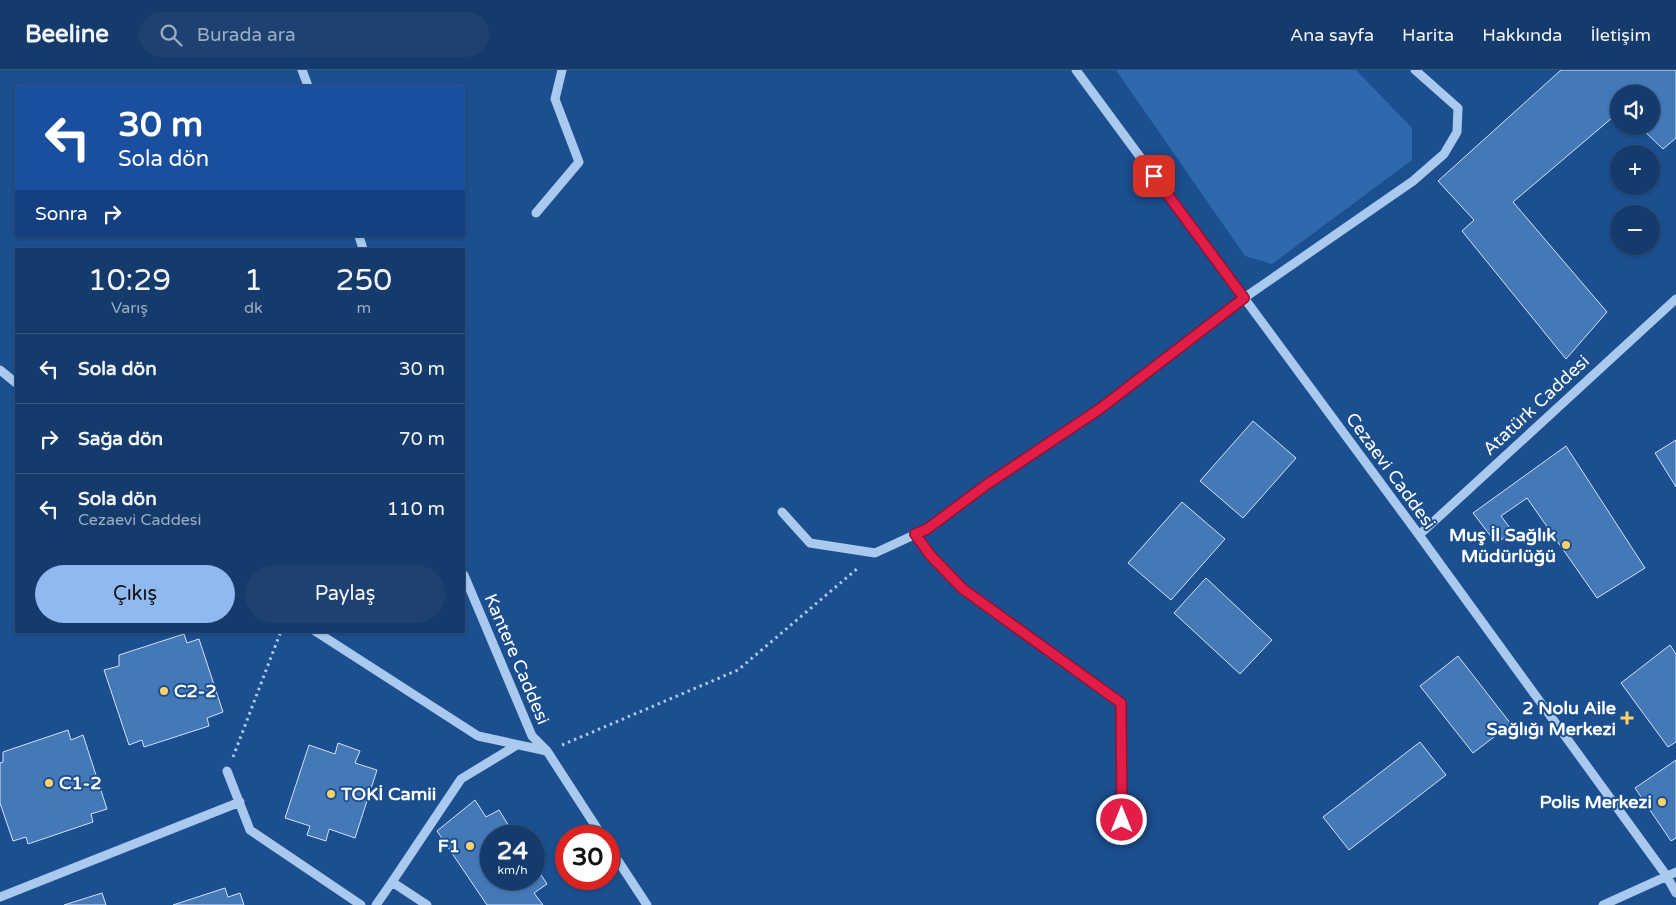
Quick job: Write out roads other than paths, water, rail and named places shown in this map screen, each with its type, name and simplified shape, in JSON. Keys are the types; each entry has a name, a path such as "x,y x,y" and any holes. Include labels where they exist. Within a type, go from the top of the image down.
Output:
{"street":[{"path":"302,70 308,85"},
{"path":"536,214 579,162 555,99 562,70"},
{"name":"Cezaevi Caddesi","path":"1076,70 1419,536 1666,875 1676,893"},
{"path":"782,512 810,543 875,553 927,529 986,485 1101,408 1244,298 1413,181 1444,154 1456,132 1458,108 1416,70"},
{"name":"Atatürk Caddesi","path":"1419,536 1676,299"},
{"path":"0,370 15,382"},
{"path":"915,534 931,556 963,589 1121,703 1122,840"},
{"name":"Kantere Caddesi","path":"465,577 532,736 547,752 595,825"},
{"path":"318,633 478,736 547,752"},
{"path":"376,905 461,779 518,745"},
{"path":"227,771 250,830 361,905"},
{"path":"0,897 240,802"},
{"path":"620,864 647,905"},
{"path":"1603,905 1676,872"},
{"path":"392,882 427,905"}],"place":[{"name":"Muş İl Sağlık Müdürlüğü","path":"1566,545"},
{"name":"C2-2","path":"164,691"},
{"name":"2 Nolu Aile Sağlığı Merkezi","path":"1627,718"},
{"name":"C1-2","path":"49,783"},
{"name":"TOKİ Camii","path":"331,794"},
{"name":"Polis Merkezi","path":"1662,802"},
{"name":"F1","path":"470,846"}]}
